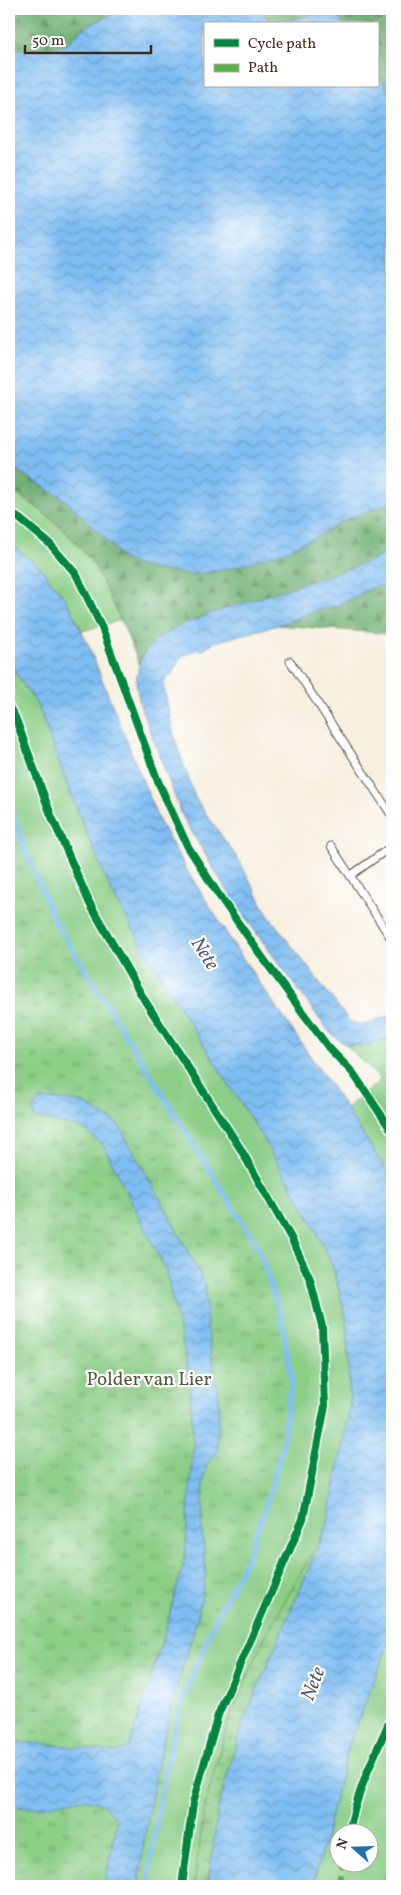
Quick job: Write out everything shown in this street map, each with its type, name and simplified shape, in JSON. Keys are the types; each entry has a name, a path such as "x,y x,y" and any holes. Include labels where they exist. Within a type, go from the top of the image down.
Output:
{"lane":[{"path":"290,660 392,816"},
{"path":"9,707 15,717 51,815 90,904 145,1001 240,1148 291,1238 310,1279 322,1326 325,1406 303,1519 218,1715 193,1803 182,1886"},
{"path":"331,846 392,940"},
{"path":"350,876 392,846"}],"green space":[{"path":"23,9 124,9 81,29 66,45 45,49 9,49 9,17"},
{"path":"259,9 392,9 392,102 378,73 378,22 342,22 337,16 308,15 281,22 271,22"},
{"path":"9,466 63,498 104,537 123,559 196,574 228,569 318,536 342,521 392,502 392,552 354,567 212,613 179,626 146,650 139,664 121,620 93,563 64,529 31,502 9,489"},
{"path":"9,489 54,521 83,551 100,575 121,620 82,631 67,601 39,567 9,543"},
{"path":"378,586 392,587 392,634 278,625 315,611 338,605"},
{"path":"9,663 38,706 75,805 112,893 261,1135 314,1226 334,1270 347,1322 350,1407 327,1526 266,1635 229,1719 205,1805 194,1886 148,1886 152,1848 165,1770 181,1703 216,1618 248,1555 269,1497 282,1446 259,1249 53,918 21,839 9,798"},
{"name":"Polder van Lier","path":"9,798 21,839 53,918 259,1249 281,1316 292,1379 282,1446 269,1497 248,1555 216,1618 181,1703 165,1770 152,1848 148,1886 9,1886"},
{"path":"392,1037 392,1179 346,1108 381,1080 346,1045 369,1045"},
{"path":"327,1526 242,1724 218,1808 208,1886 194,1886 205,1805 229,1719 266,1635"},
{"path":"392,1634 392,1851 383,1886 313,1886 328,1826 328,1872 378,1872 378,1822 329,1822 347,1751"},
{"path":"392,1851 392,1886 383,1886"}],"water":[{"path":"124,9 259,9 271,22 204,22 204,88 378,88 378,73 390,94 392,102 392,502 342,521 318,536 285,551 228,569 196,574 180,573 143,567 123,559 104,537 63,498 9,466 9,49 45,49 66,45 81,29"},
{"path":"308,15 337,16 342,22 283,22"},
{"name":"Nete","path":"9,543 39,566 67,601 87,642 158,819 188,872 241,956 342,1102 392,1179 392,1634 347,1751 313,1886 208,1886 218,1808 242,1724 327,1526 350,1407 347,1322 334,1270 314,1226 261,1135 167,988 112,893 75,805 38,706 9,663"},
{"path":"392,552 392,587 378,586 338,605 315,611 278,625 215,642 203,650 195,650 181,657 171,676 168,675 163,684 174,736 195,798 240,862 268,915 350,1022 362,1025 392,1015 392,1037 369,1045 346,1045 330,1033 250,924 216,873 182,815 140,705 136,683 139,664 146,650 160,637 179,626 212,613 354,567"},
{"path":"55,1099 82,1102 119,1125 163,1204 205,1284 207,1326 219,1398 217,1452 207,1464 203,1482 202,1534 206,1574 197,1620 173,1700 157,1768 143,1847 139,1886 104,1886 117,1820 108,1809 99,1803 89,1800 78,1800 29,1808 9,1804 9,1742 38,1743 117,1752 129,1747 185,1558 193,1448 191,1400 184,1348 165,1268 103,1145 82,1128 35,1118 32,1110 39,1100"}],"waterway":[{"path":"9,798 21,839 53,918 259,1249 281,1316 292,1379 282,1446 269,1497 248,1555 216,1618 181,1703 165,1770 148,1886"}],"marked path":[{"path":"338,1886 341,1872"}],"cycle path":[{"path":"9,512 50,544 76,574 102,628 157,779 187,845 218,894 265,961 328,1047 353,1073 392,1131"},
{"path":"9,707 15,717 51,815 90,904 145,1001 240,1148 291,1238 310,1279 322,1326 325,1406 303,1519 218,1715 193,1803 182,1886"},
{"path":"351,1822 362,1787 392,1716"}]}
